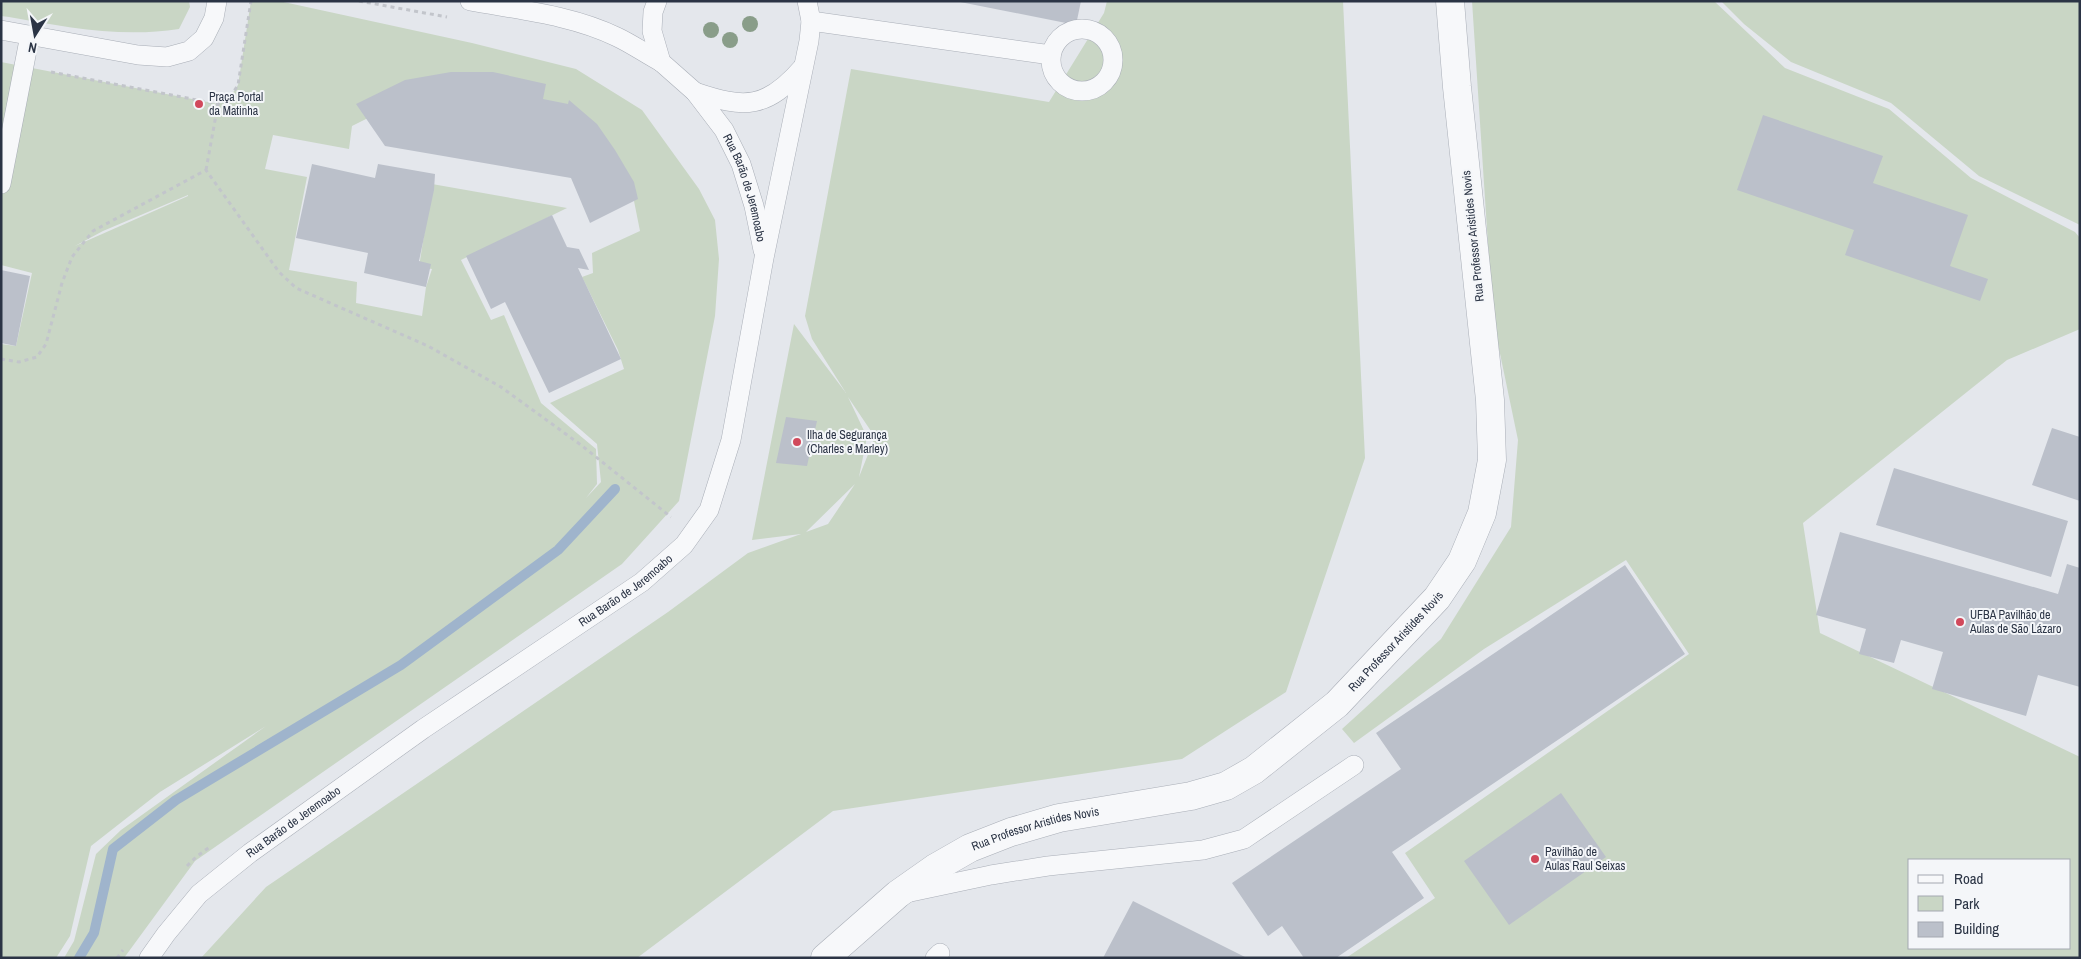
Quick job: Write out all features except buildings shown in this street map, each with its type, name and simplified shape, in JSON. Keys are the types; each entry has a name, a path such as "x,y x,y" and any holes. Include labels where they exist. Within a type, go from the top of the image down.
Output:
{"street":[{"name":"Rua Professor Aristides Novis","path":"825,958 898,894 935,868 970,848 1011,832 1059,818 1191,796 1226,786 1254,770 1336,704 1437,598 1462,561 1482,513 1492,460 1491,417 1450,1"}],"lane":[{"path":"1,30 138,55 167,57 189,51 204,38 214,18 216,1"},
{"name":"Rua Barão de Jeremoabo","path":"149,958 199,894 250,853 424,729 642,582 684,545 709,510 731,440 764,258 754,206 741,164 724,130 695,92 661,62 616,37 578,22 470,1"},
{"path":"657,1 653,12 652,31 661,62"},
{"path":"764,258 809,42 810,21 806,1"},
{"path":"810,21 1051,55"},
{"path":"1,184 30,35"},
{"path":"695,92 724,102 750,103 770,97 788,85 804,66"},
{"path":"898,894 991,875 1048,866 1203,850 1227,844 1244,839 1354,765"}],"path":[{"path":"359,1 455,18"},
{"path":"218,104 206,170 279,272 296,288 428,346 501,387 581,445 674,520"},
{"path":"1,359 19,362 37,357 46,344 62,283 72,257 93,231 206,170"},
{"path":"184,869 196,856 213,845"},
{"path":"117,958 128,942"}],"green space":[{"path":"1,1 189,1 190,7 179,29 114,32 72,28 1,16"},
{"path":"251,1 279,1 472,43 576,69 642,110 699,189 715,220 719,259 715,316 679,501 622,564 195,861 124,958 64,958 74,941 96,854 121,830 266,726 160,792 91,846 70,936 56,958 1,958 1,344 16,346 32,273 1,265 1,62 218,104 230,97 238,85","holes":["400,102 634,201 640,231 592,253 593,273 582,277 618,350 624,369 550,403 597,444 601,482 586,498 597,484 596,449 541,403 504,315 491,320 461,260 567,208 432,184 419,267 432,269 426,287 422,316 356,303 357,282 289,270 307,177 265,169 273,135 349,149 352,126","188,196 75,246 103,231"]},
{"path":"1107,1 1343,1 1365,458 1286,692 1182,759 833,811 637,958 201,958 266,887 668,612 748,553 801,534 752,540 794,324 846,393 812,339 805,316 851,69 1049,102 1104,13","holes":["848,397 875,437 859,477 867,437","855,484 828,524 806,532"]},
{"path":"1472,1 1714,1 1785,68 1889,109 1971,178 2075,232 2080,238 2080,329 2007,360 1803,523 1820,633 2080,757 2080,958 1346,958 1435,898 1405,853 1689,654 1626,560 1484,649 1354,743 1342,729 1441,639 1511,527 1518,440 1493,320"},
{"path":"1721,1 2080,1 2080,225 1979,176 1891,103 1791,62 1744,24"}],"waterway":[{"path":"79,958 94,933 113,849 176,800 401,665 558,550 615,489"}],"place":[{"name":"Praça Portal da Matinha","path":"199,104"},
{"name":"Ilha de Segurança (Charles e Marley)","path":"797,442"},
{"name":"UFBA Pavilhão de Aulas de São Lázaro","path":"1960,622"},
{"name":"Pavilhão de Aulas Raul Seixas","path":"1535,859"}]}
